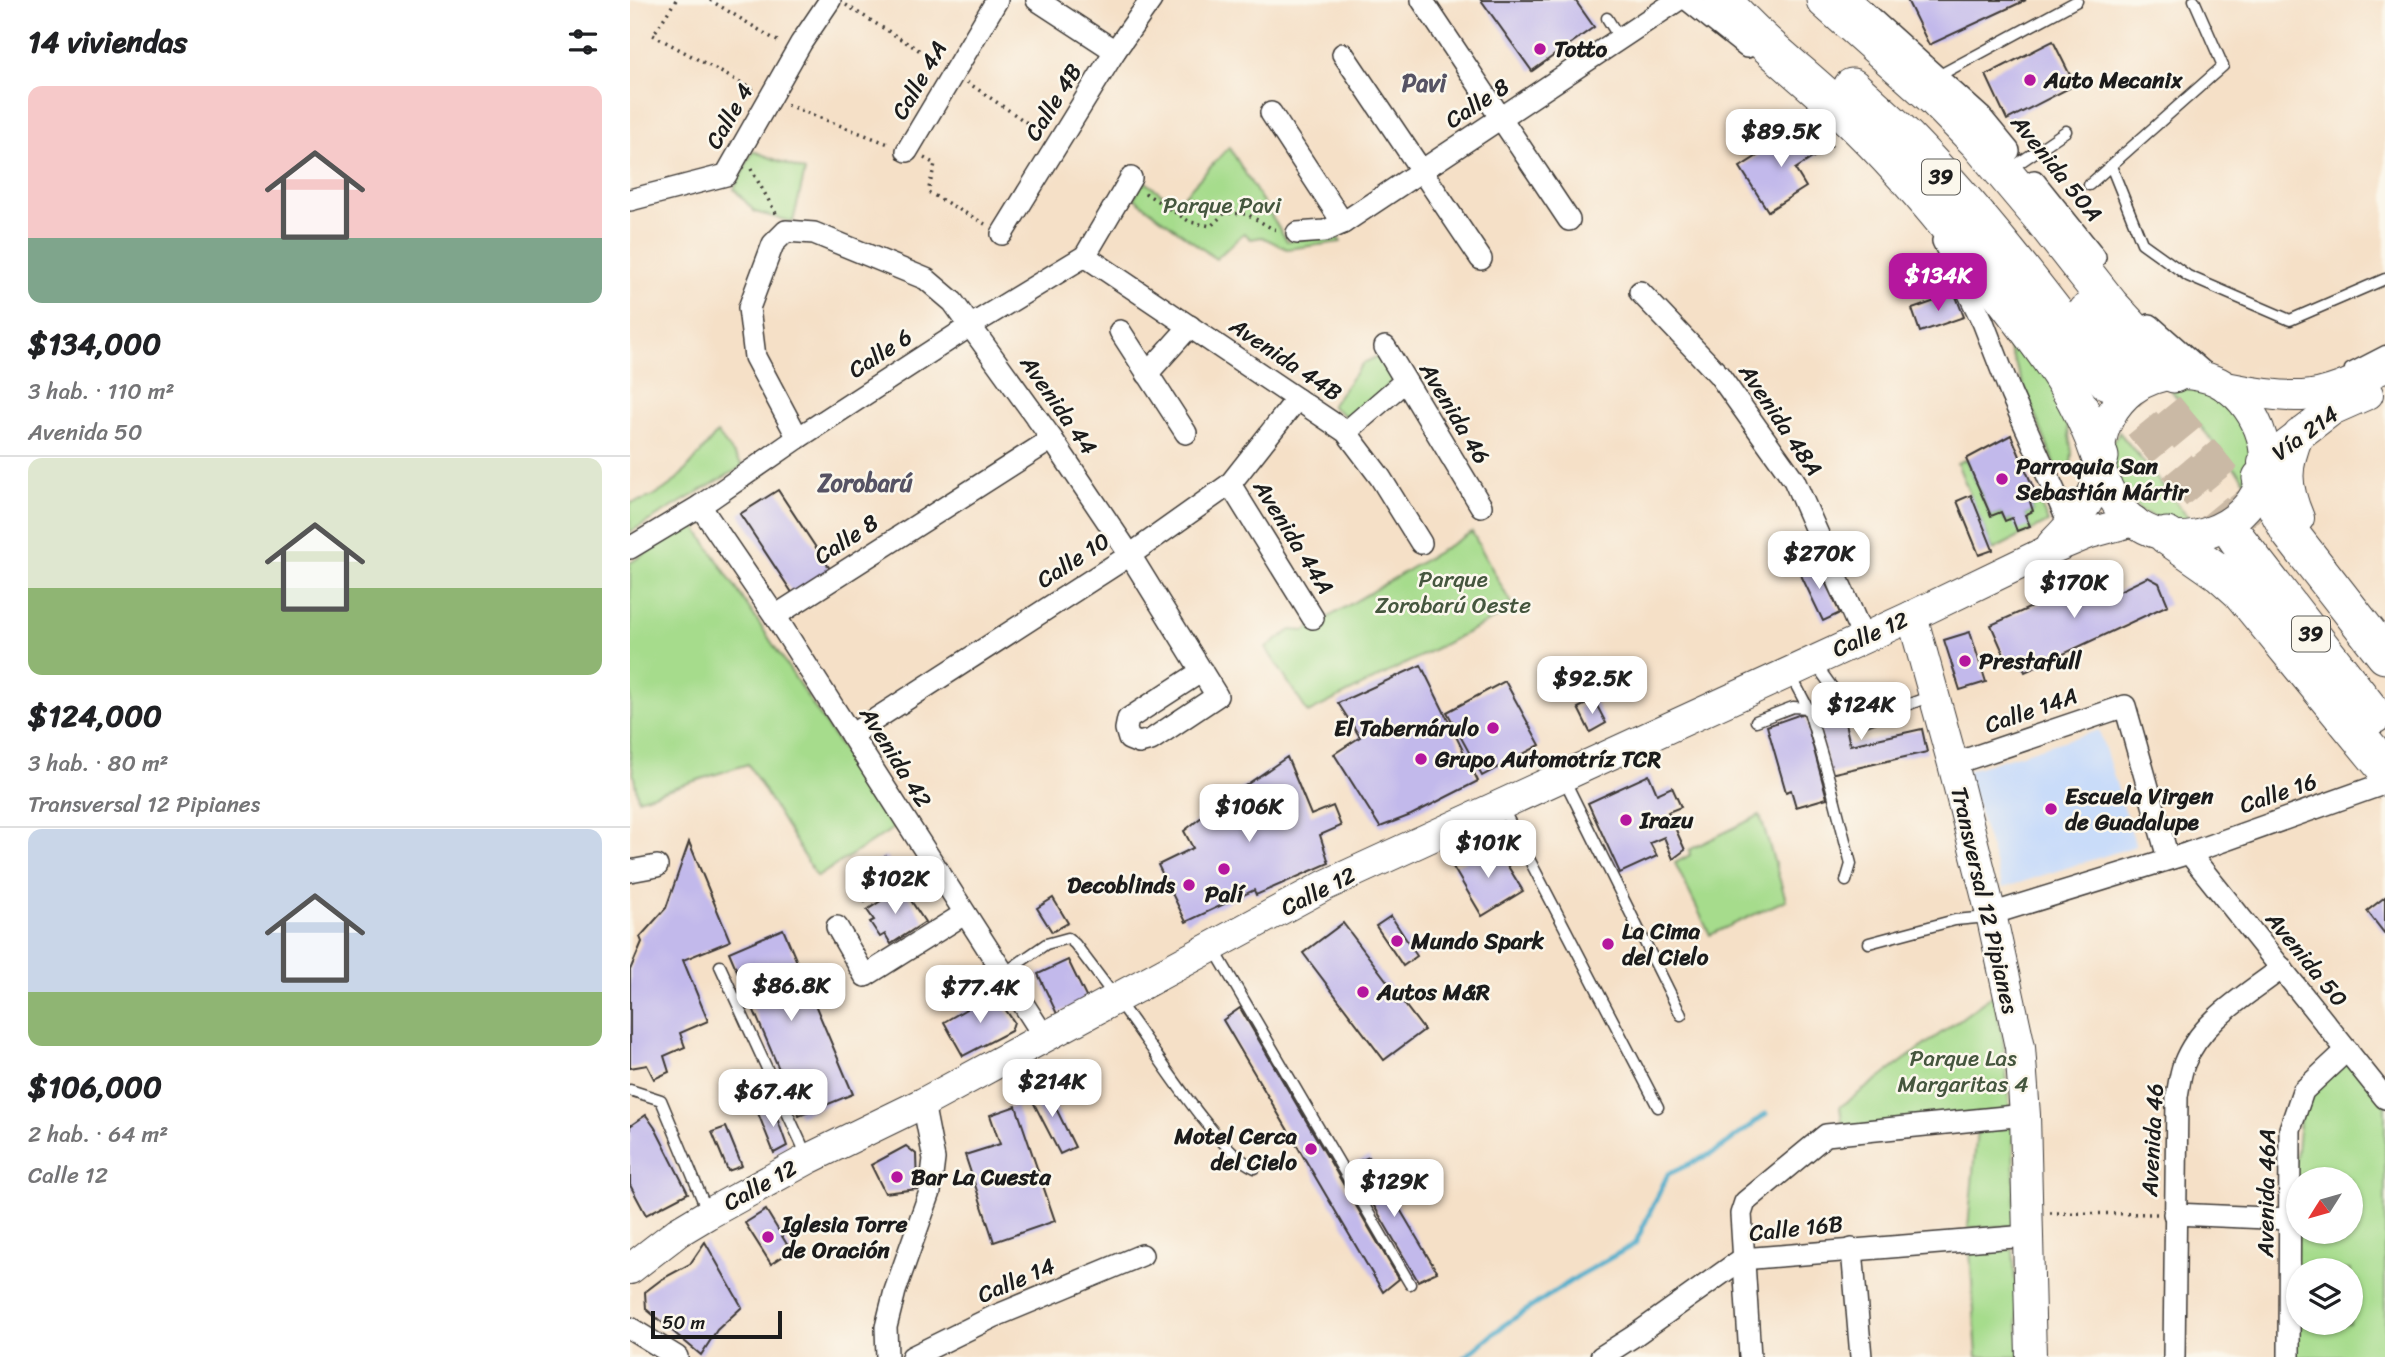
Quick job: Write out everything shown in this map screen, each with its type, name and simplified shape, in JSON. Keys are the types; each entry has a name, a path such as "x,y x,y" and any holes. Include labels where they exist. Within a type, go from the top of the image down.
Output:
{"highway":[{"path":"1723,0 1741,21 1845,114 1884,153 1960,240 2058,368 2090,424 2100,463"},
{"name":"39","path":"1746,0 1837,72 1907,139 1967,206 2053,310 2119,374 2012,217 1930,120 1800,0"},
{"path":"1825,0 1936,99 1978,142 2110,305 2174,374"},
{"path":"2262,470 2290,533 2385,655"},
{"name":"39","path":"2385,682 2248,531 2385,729"},
{"path":"2167,536 2220,573 2240,591 2384,780"}],"main road":[{"name":"Vía 214","path":"2218,383 2267,394 2305,396 2338,387 2385,367"},
{"path":"2174,374 2186,374 2218,383 2248,407 2255,420 2263,448 2262,470 2247,505 2225,525 2197,536 2167,536 2134,522 2112,498 2100,463 2105,427 2121,400 2145,382 2174,374"},
{"name":"Vía 214","path":"2262,470 2299,434 2332,410 2385,386"},
{"path":"2299,434 2290,454 2287,476 2290,497 2299,518"},
{"name":"Calle 12","path":"2030,561 2070,526 2093,489 2100,463"},
{"name":"Calle 12","path":"630,1269 678,1232 708,1214 808,1159 923,1103 1326,885 2069,541 2134,522"},
{"name":"Transversal 12 Pipianes","path":"1912,616 1953,764 2020,1047 2025,1115 2031,1357"},
{"path":"1861,638 1890,642 1931,683"}],"street":[{"name":"Calle 4","path":"630,200 726,175 796,52 830,0"},
{"name":"Calle 4A","path":"907,151 997,0"},
{"path":"1037,0 1115,51"},
{"name":"Calle 4B","path":"1002,234 1115,51 1151,0"},
{"path":"1422,0 1569,220"},
{"name":"Calle 8","path":"1297,233 1325,231 1343,223 1678,0"},
{"path":"1688,0 1763,59 1850,134 1947,247 1983,322 2011,394 2070,526"},
{"name":"Avenida 50A","path":"1851,0 1981,117 2059,210 2136,312 2218,383"},
{"path":"1343,54 1481,259"},
{"path":"1271,113 1343,223"},
{"name":"Calle 6","path":"630,548 700,506 798,438 970,326 1086,256 1129,181"},
{"path":"786,231 772,244 749,308 755,358 798,438"},
{"name":"Avenida 44","path":"786,231 814,233 926,279 953,302 1052,439 1130,555 1202,671 1217,696 1152,740 1139,743 1129,739 1126,729 1128,719 1202,671"},
{"name":"Avenida 44B","path":"1086,256 1346,432 1380,477 1421,543"},
{"name":"Avenida 48A","path":"1640,292 1719,375 1794,480 1861,638"},
{"path":"1147,374 1190,326"},
{"path":"1120,331 1186,433"},
{"name":"Avenida 46","path":"1385,347 1481,506"},
{"path":"1346,432 1405,381"},
{"name":"Calle 10","path":"851,735 1130,555 1230,484 1297,399"},
{"name":"Calle 8","path":"775,616 1052,439"},
{"path":"2262,470 2385,626"},
{"name":"Avenida 44A","path":"1230,484 1313,618"},
{"name":"Avenida 42","path":"700,506 775,616 1045,1038"},
{"path":"2134,522 2218,584 2251,615 2384,780"},
{"name":"Calle 14A","path":"1953,764 2125,706"},
{"name":"Avenida 50","path":"2125,706 2179,855 2282,968 2385,1098"},
{"name":"Calle 16","path":"1991,916 2179,855 2384,780"},
{"path":"630,871 657,866"},
{"path":"837,927 865,976 964,915"},
{"name":"Avenida 46","path":"2174,1357 2177,1096 2184,1063 2200,1035 2225,1011 2282,968"},
{"name":"Avenida 46A","path":"2288,1167 2290,1129 2304,1091 2347,1050"},
{"path":"887,1357 886,1326 895,1291 930,1192 934,1159 923,1103"},
{"path":"1750,1357 1742,1259 1741,1214 1745,1202 1826,1135 2025,1115"},
{"path":"2174,1214 2286,1219"},
{"name":"Calle 16B","path":"1601,1357 1635,1346 1742,1259 1852,1248 2027,1225"},
{"name":"Avenida 46A","path":"2290,1244 2290,1357"},
{"path":"1852,1248 1861,1357"},
{"name":"Calle 14","path":"912,1357 993,1317 1142,1255"},
{"path":"630,1328 677,1357"}],"lane":[{"path":"2089,185 2223,66 2194,0"},
{"path":"1938,76 2077,1"},
{"path":"1607,19 1620,39"},
{"path":"2019,163 2066,131"},
{"path":"2111,166 2142,243 2188,275 2290,320 2385,279"},
{"path":"2305,396 2385,351"},
{"path":"1800,665 1853,715 1867,720 1931,683"},
{"path":"1800,665 1808,708 1851,864 1846,881"},
{"path":"1756,721 1793,707 1808,708"},
{"path":"1562,777 1681,1015"},
{"path":"1501,805 1657,1107"},
{"path":"1869,943 1955,920 1991,916"},
{"path":"1003,974 1046,944 1068,938 1215,1132 1243,1163 1255,1168"},
{"path":"1212,946 1410,1284"},
{"path":"720,966 808,1159"},
{"path":"630,1090 661,1100 708,1214"}],"path":[{"path":"676,0 653,35 769,98"},
{"path":"710,0 796,52"},
{"path":"740,149 786,231"},
{"path":"1129,181 1190,222 1211,226 1225,213 1247,214 1273,229 1297,233"},
{"path":"2027,1225 2174,1214"}],"shaded area":[{"name":"Escuela Virgen de Guadalupe","path":"2099,730 2136,846 2003,888 1966,771"}],"green space":[{"name":"Parque Pavi","path":"1229,147 1287,241 1310,238 1328,225 1341,242 1287,249 1262,237 1251,239 1244,233 1216,259 1134,198 1144,181 1176,204"},
{"path":"753,151 805,171 793,222 755,212 734,189"},
{"path":"1977,277 2059,380 2072,452 2071,467 2062,471 2055,465 1999,323"},
{"path":"1381,354 1396,379 1351,420 1331,406 1362,364"},
{"path":"2185,385 2229,400 2252,444 2246,482 2169,388"},
{"path":"2119,432 2192,522 2176,525 2140,511 2112,472 2113,442"},
{"path":"717,433 743,466 630,532 630,503 645,499 669,486 680,477"},
{"path":"1966,459 1991,516 2001,512 2005,521 2012,518 2029,526 2025,515 2033,511 2030,502 2038,499 2048,522 1993,550 1957,463"},
{"path":"693,523 894,828 817,877 748,764 638,799 630,756 630,563"},
{"name":"Parque Zorobarú Oeste","path":"1472,532 1514,609 1308,713 1266,648 1291,630 1305,631"},
{"path":"1760,815 1786,900 1710,935 1675,863 1690,855 1689,850"},
{"name":"Parque Las Margaritas 4","path":"1993,995 2003,1039 2010,1110 1843,1128 1840,1107"},
{"path":"2347,1050 2385,1098 2385,1357 2289,1357 2289,1335 2363,1335 2363,1258 2290,1258 2290,1244 2363,1244 2363,1167 2295,1167 2303,1091"},
{"path":"2013,1128 2015,1226 1968,1228 1977,1129"},
{"path":"2013,1249 2020,1357 1977,1357 1970,1252"}],"building":[{"name":"Totto","path":"1481,0 1575,0 1594,27 1532,71"},
{"path":"1907,0 2026,0 1929,45"},
{"name":"Auto Mecanix","path":"2053,41 2075,85 2007,120 1986,75"},
{"path":"1793,133 1831,146 1795,169 1806,187 1768,211 1740,167"},
{"path":"1955,294 1964,317 1920,332 1912,309"},
{"name":"Parroquia San Sebastián Mártir","path":"2011,435 2038,499 2030,502 2033,511 2025,515 2030,526 2017,531 2012,518 2005,521 2001,512 1991,516 1966,459"},
{"path":"778,490 832,572 795,597 740,514"},
{"path":"1971,495 1993,550 1979,555 1957,501"},
{"path":"1815,561 1840,613 1823,621 1798,569"},
{"path":"2101,576 2109,596 2148,577 2159,583 2168,605 2025,672 2020,661 2009,666 1991,625"},
{"name":"Prestafull","path":"1970,632 1986,682 1960,690 1944,640"},
{"name":"Grupo Automotríz TCR","path":"1421,665 1478,781 1411,815 1380,827 1334,754 1360,737 1338,703"},
{"name":"El Tabernárulo","path":"1505,681 1540,745 1482,776 1447,712"},
{"path":"1594,700 1606,723 1590,732 1578,708"},
{"path":"1840,700 1850,745 1922,729 1927,752 1830,774 1814,705"},
{"path":"1804,713 1827,798 1796,807 1791,790 1786,792 1767,726"},
{"path":"1287,757 1311,815 1333,806 1341,826 1320,835 1329,863 1256,895 1254,890 1186,922 1158,865 1193,848 1184,831"},
{"name":"Irazu","path":"1649,775 1657,794 1672,787 1681,807 1668,812 1685,850 1673,859 1664,837 1650,843 1657,856 1620,873 1588,803"},
{"path":"689,842 730,941 683,960 708,1021 680,1033 685,1047 664,1056 669,1072 654,1079 647,1065 630,1068 630,970 642,942 640,937 666,908"},
{"path":"1495,845 1523,891 1482,916 1453,867"},
{"path":"886,856 901,878 865,902 850,880"},
{"path":"902,887 925,922 891,944 885,934 880,937 870,922 874,920 867,910"},
{"path":"2385,897 2385,934 2367,911"},
{"path":"1053,898 1068,923 1052,932 1037,908"},
{"name":"Mundo Spark","path":"1391,916 1417,956 1403,966 1376,926"},
{"name":"Autos M&R","path":"1343,923 1424,1030 1384,1060 1303,953"},
{"path":"783,929 853,1094 799,1116 729,952"},
{"path":"1068,960 1087,999 1057,1014 1038,974"},
{"path":"994,993 1014,1022 1011,1031 963,1056 944,1022"},
{"name":"Motel Cerca del Cielo","path":"1240,1008 1399,1279 1383,1292 1223,1020"},
{"path":"1044,1084 1075,1147 1060,1154 1028,1092"},
{"path":"1016,1106 1055,1221 994,1242 965,1155 1000,1144 990,1115"},
{"path":"773,1107 787,1146 774,1153 758,1113"},
{"path":"646,1115 688,1193 646,1215 630,1185 630,1126"},
{"path":"726,1127 742,1166 728,1171 712,1132"},
{"name":"Bar La Cuesta","path":"906,1146 916,1154 917,1189 885,1193 871,1165"},
{"name":"Motel Cerca del Cielo","path":"1369,1157 1437,1272 1418,1281 1350,1165"},
{"name":"Iglesia Torre de Oración","path":"766,1210 791,1251 771,1264 745,1223"},
{"path":"705,1242 742,1307 717,1330 701,1355 646,1309 645,1292 690,1264"}],"waterway":[{"path":"1465,1357 1504,1325 1580,1275 1635,1244 1668,1174 1715,1152 1766,1114"}],"tunnel":[{"path":"2130,366 2259,523"},
{"path":"2107,381 2237,539"}],"place":[{"name":"Totto","path":"1540,49"},
{"name":"Auto Mecanix","path":"2030,80"},
{"name":"Parroquia San Sebastián Mártir","path":"2002,479"},
{"name":"Prestafull","path":"1965,661"},
{"name":"El Tabernárulo","path":"1493,728"},
{"name":"Grupo Automotríz TCR","path":"1421,759"},
{"name":"Escuela Virgen de Guadalupe","path":"2051,809"},
{"name":"Irazu","path":"1626,820"},
{"name":"Palí","path":"1224,869"},
{"name":"Decoblinds","path":"1189,885"},
{"name":"Mundo Spark","path":"1397,941"},
{"name":"La Cima del Cielo","path":"1608,944"},
{"name":"Autos M&R","path":"1363,992"},
{"name":"Motel Cerca del Cielo","path":"1311,1149"},
{"name":"Bar La Cuesta","path":"897,1177"},
{"name":"Iglesia Torre de Oración","path":"768,1237"}],"district":[{"name":"Pavi","path":"1424,83"},
{"name":"Zorobarú","path":"865,483"}]}
